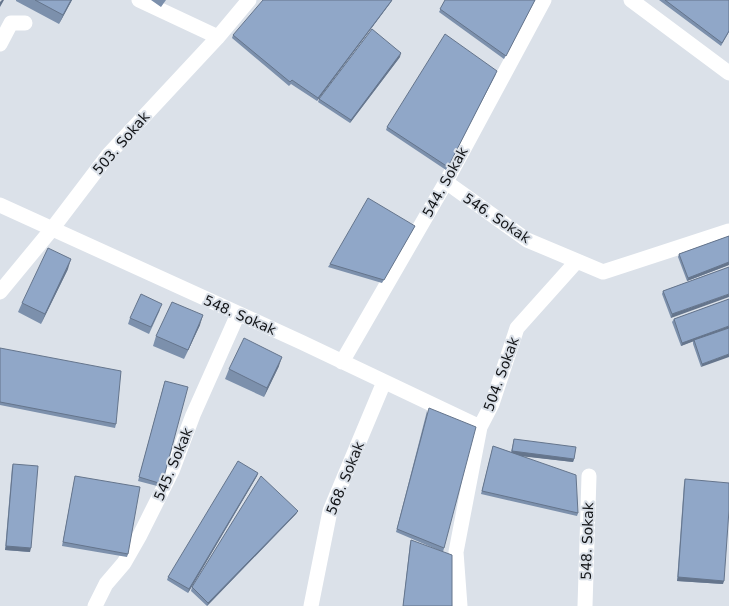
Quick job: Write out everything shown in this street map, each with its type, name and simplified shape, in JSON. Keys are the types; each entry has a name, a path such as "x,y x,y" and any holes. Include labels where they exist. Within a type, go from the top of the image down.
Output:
{"street":[{"path":"139,0 218,37"},
{"name":"503. Sokak","path":"0,292 52,229 109,154 218,37 249,0"},
{"name":"544. Sokak","path":"342,362 446,182 544,0"},
{"path":"631,0 729,73"},
{"path":"0,44 11,23 26,23"},
{"name":"546. Sokak","path":"446,182 527,240 577,261"},
{"name":"548. Sokak","path":"0,205 480,427"},
{"path":"577,261 603,272 729,230"},
{"name":"504. Sokak","path":"460,606 456,552 480,427 492,404 518,328 577,261"},
{"name":"545. Sokak","path":"95,606 106,584 124,563 140,535 172,471 193,415 238,314"},
{"name":"568. Sokak","path":"311,606 330,511 384,382"},
{"name":"548. Sokak","path":"585,606 589,476"}],"building":[{"path":"35,0 71,0 63,15"},
{"path":"263,0 392,0 318,98 292,80 290,82 233,35"},
{"path":"445,0 535,0 506,56 440,9"},
{"path":"665,0 729,0 729,31 722,43"},
{"path":"372,29 401,53 351,120 319,99"},
{"path":"445,34 497,71 448,167 387,127"},
{"path":"368,198 415,226 384,280 330,264"},
{"path":"729,236 729,262 688,278 679,254"},
{"path":"48,248 71,259 45,314 22,303"},
{"path":"729,267 729,294 672,314 663,291"},
{"path":"141,294 162,304 151,327 130,318"},
{"path":"729,299 729,326 682,343 674,319"},
{"path":"172,302 203,315 188,350 156,336"},
{"path":"729,328 729,354 702,364 694,340"},
{"path":"244,338 282,357 267,388 229,369"},
{"path":"0,348 121,371 116,424 0,402"},
{"path":"165,381 188,387 162,484 139,477"},
{"path":"429,408 476,427 444,548 397,529"},
{"path":"514,439 576,447 574,459 512,451"},
{"path":"493,446 576,475 578,513 482,491"},
{"path":"238,461 258,473 189,589 168,577"},
{"path":"13,464 38,466 31,548 6,546"},
{"path":"75,476 140,487 128,554 63,542"},
{"path":"261,476 298,511 208,603 192,587"},
{"path":"685,479 729,483 724,581 678,577"},
{"path":"411,540 452,555 452,606 403,606"}]}
